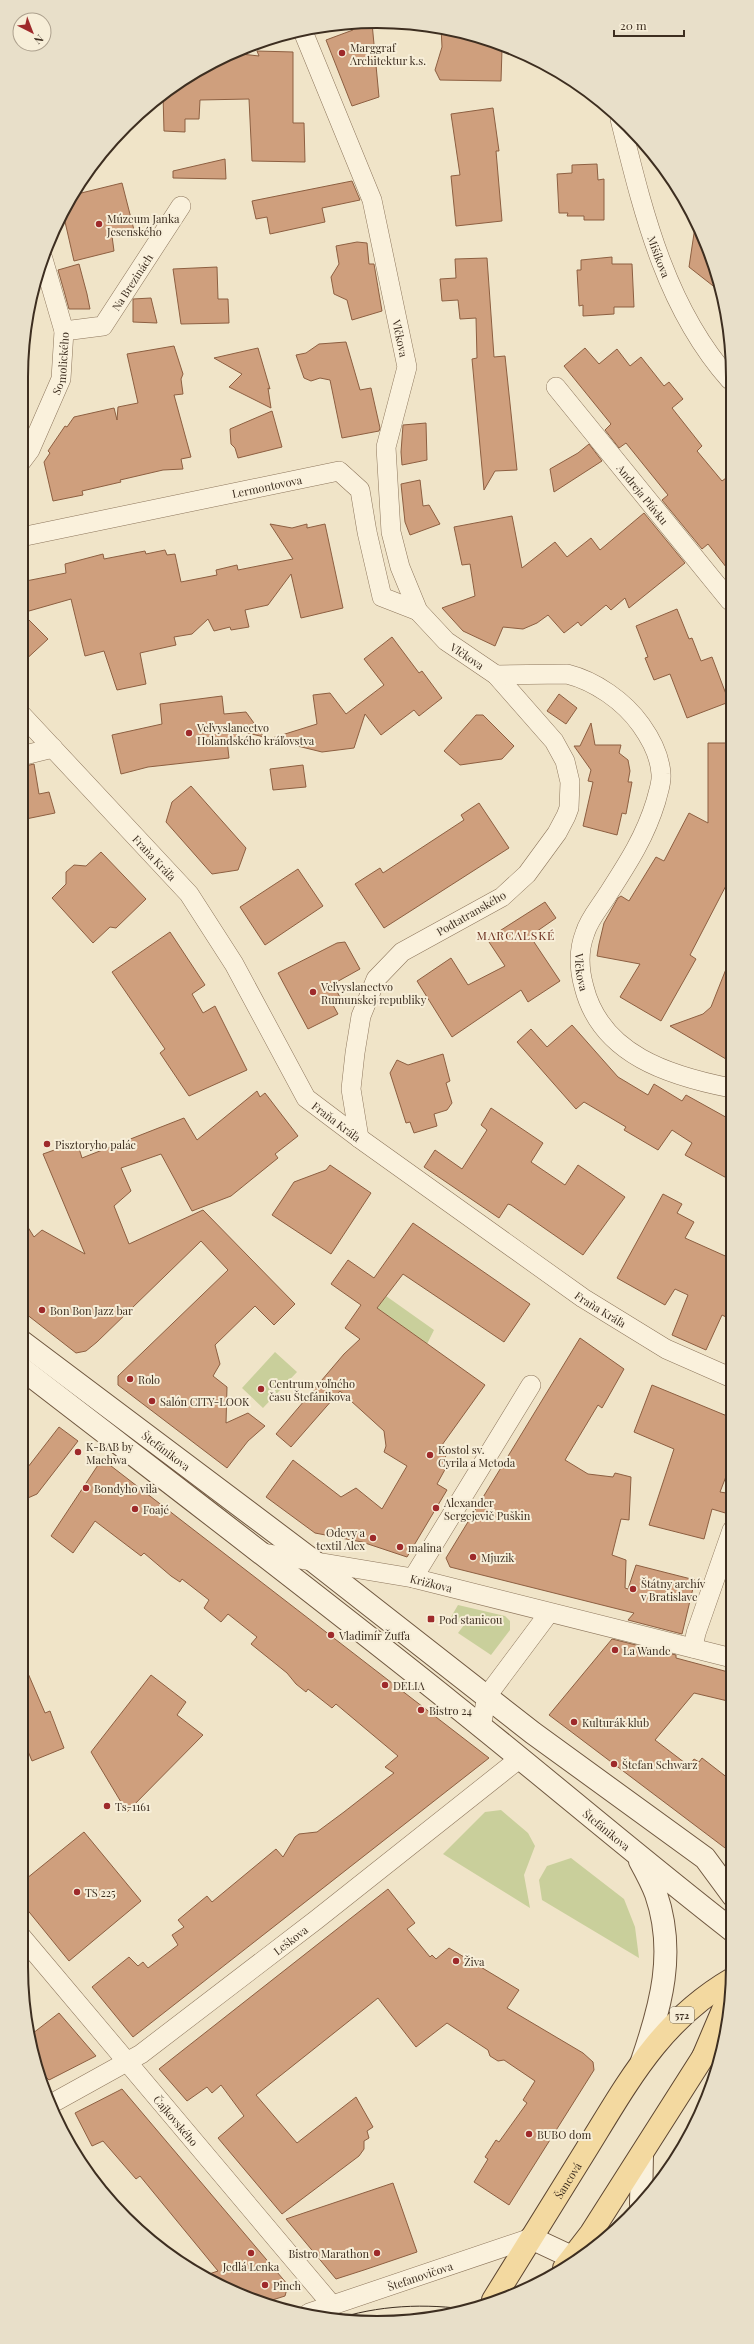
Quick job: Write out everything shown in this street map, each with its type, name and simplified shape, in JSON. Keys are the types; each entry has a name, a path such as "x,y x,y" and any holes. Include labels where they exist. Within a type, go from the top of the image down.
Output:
{"main road":[{"name":"Štefánikova","path":"28,1346 312,1560 533,1733 705,1858 726,1886"},
{"name":"Štefánikova","path":"28,1373 263,1552 481,1727 639,1858 726,1925"},
{"name":"Šancová","path":"639,1858 656,1894 663,1920 666,1950 665,1977 658,2014 642,2061"},
{"path":"705,1858 726,1871"},
{"name":"Šancová","path":"497,2294 642,2061 678,2019 695,2003 725,1983"},
{"path":"579,2251 703,2057 723,2009"},
{"path":"703,2057 716,2048"},
{"path":"640,2195 642,2154"},
{"path":"531,2238 567,2259"}],"street":[{"name":"Vlčkova","path":"304,36 372,200 407,367 386,447 391,532 400,567 418,612 446,641 496,675 567,674 577,677 605,692 635,716 649,737 654,747 661,774 660,785 639,846 584,933 580,959 583,984 589,1002 601,1023 611,1036 635,1057 665,1071 726,1087"},
{"name":"Mišíkova","path":"623,129 644,210 665,275 691,327 705,349 726,375"},
{"name":"Na Brezinách","path":"64,331 103,326 181,206"},
{"name":"Somolického","path":"28,453 61,379 64,331 46,269"},
{"name":"Andreja Plávku","path":"556,387 726,596"},
{"name":"Lermontovova","path":"28,536 339,471 360,490 367,532 382,597 418,612"},
{"name":"Podtatranského","path":"359,1138 351,1089 361,1016 376,979 402,952 488,906 514,887 527,874 547,848 569,808 570,782 560,750 554,741 496,675"},
{"name":"Fraňa Kráľa","path":"28,721 189,894 234,964 306,1098 359,1138 583,1298 666,1349 726,1375"},
{"path":"28,754 53,748"},
{"path":"413,1578 531,1385"},
{"path":"693,1648 696,1633 726,1547"},
{"name":"Štefánikova","path":"263,1552 312,1560"},
{"name":"Križkova","path":"312,1560 413,1578 726,1656"},
{"path":"481,1727 487,1696 549,1613"},
{"name":"Leškova","path":"55,2102 128,2063 316,1920 519,1759"},
{"name":"Čajkovského","path":"28,1944 332,2305"},
{"name":"Štefanovičova","path":"317,2310 531,2238"}],"green space":[{"path":"386,1296 434,1330 427,1344 377,1308"},
{"path":"275,1352 297,1372 263,1408 242,1388"},
{"path":"458,1605 505,1616 510,1621 510,1630 491,1655 458,1633 464,1625 451,1617"},
{"path":"501,1810 528,1833 535,1846 524,1875 530,1908 443,1854 485,1812"},
{"path":"571,1858 624,1899 635,1927 639,1958 542,1900 539,1880 547,1866"}],"building":[{"path":"372,28 379,97 352,106 326,40 353,30"},
{"path":"441,34 467,40 502,52 501,81 440,80 435,70 442,47"},
{"path":"257,51 293,52 293,123 304,123 305,162 252,161 249,99 200,100 199,119 185,119 185,132 164,131 163,101 165,100 183,87 223,64 245,54 259,56"},
{"path":"493,108 499,151 496,151 502,221 456,226 451,176 460,175 451,114"},
{"path":"225,159 226,179 173,178 173,171"},
{"path":"597,164 598,180 604,179 604,220 584,220 584,216 567,216 568,213 559,213 557,174 572,173 572,165"},
{"path":"352,181 360,200 322,208 325,222 270,234 267,217 256,219 252,201"},
{"name":"Múzeum Janka Jesenského","path":"122,183 134,230 112,236 114,251 74,261 65,221 81,193"},
{"path":"694,232 714,287 689,267"},
{"path":"357,242 367,243 369,264 374,264 382,311 352,320 347,300 334,294 331,277 339,264 336,246"},
{"path":"612,257 612,264 632,264 634,307 614,307 614,314 583,316 583,305 579,306 577,270 581,270 581,260"},
{"path":"487,258 494,357 505,356 517,470 495,471 484,490 472,359 477,358 476,318 460,319 458,300 442,301 440,279 456,278 455,259"},
{"path":"79,264 90,309 69,309 58,270"},
{"path":"217,267 218,299 228,299 229,323 181,324 173,269"},
{"path":"151,298 157,323 133,322 133,299"},
{"path":"346,342 360,390 371,388 380,428 379,431 342,438 330,380 320,378 311,381 304,378 296,355 306,353 319,344"},
{"path":"174,346 183,374 181,379 183,394 174,395 191,457 181,459 183,469 163,470 120,480 121,482 82,491 83,495 53,501 44,462 50,453 48,451 65,426 67,427 74,417 114,408 117,420 118,407 138,403 127,354"},
{"path":"258,348 270,389 268,388 271,408 229,387 242,374 214,358"},
{"path":"585,348 599,364 617,349 630,366 641,357 664,386 669,382 683,399 672,408 702,446 697,451 722,481 726,478 726,567 708,544 702,549 662,500 668,495 626,443 619,448 605,430 611,424 564,366"},
{"path":"272,411 282,447 238,458 235,448 231,444 230,429"},
{"path":"426,423 427,460 402,465 401,452 403,425"},
{"path":"589,444 602,461 554,492 550,469 578,453"},
{"path":"420,480 423,506 429,505 440,524 410,535 405,522 401,484"},
{"path":"644,513 685,563 629,608 625,598 611,610 606,605 581,626 578,622 564,633 548,615 537,623 523,629 503,627 495,646 463,631 442,608 475,596 470,564 462,565 454,527 512,516 522,568 555,542 567,557 591,538 600,550"},
{"path":"270,524 292,528 307,524 307,528 325,524 343,608 301,618 291,574 268,605 245,610 249,627 231,630 230,627 214,631 208,619 192,634 174,637 176,645 140,653 146,684 117,690 104,651 85,656 71,599 28,611 28,581 66,573 65,564 103,554 104,559 145,551 146,554 165,550 167,555 175,554 181,582 217,575 216,570 237,565 238,570 293,559"},
{"path":"677,609 689,639 692,638 701,661 712,657 726,694 726,703 687,718 670,674 654,680 645,658 648,657 636,626"},
{"path":"28,619 48,639 28,658"},
{"path":"392,637 419,673 422,671 442,698 419,716 414,710 381,735 365,714 354,748 322,752 269,739 317,724 313,695 330,693 346,714 384,685 364,659"},
{"path":"559,694 577,708 566,724 547,711"},
{"path":"222,696 224,714 246,712 264,737 236,730 237,739 227,740 229,758 148,767 121,774 112,735 162,724 160,704"},
{"path":"476,715 483,715 514,746 502,759 460,765 444,751"},
{"path":"591,723 595,745 621,745 619,753 628,760 630,771 628,782 632,782 626,814 622,813 617,835 583,826 593,782 588,781 591,770 574,746 580,746"},
{"path":"708,743 726,743 726,886 690,955 696,959 661,1021 620,997 640,964 597,956 599,944 604,923 618,898 621,896 629,901 656,857 664,861 689,813 708,823"},
{"path":"34,764 39,794 49,792 55,813 28,819 28,765"},
{"path":"303,765 306,787 273,790 270,769"},
{"path":"191,786 246,848 238,870 212,874 166,822 172,802"},
{"path":"479,803 509,848 384,928 355,884 380,868 383,873 464,820 461,815"},
{"path":"101,852 146,899 116,928 110,927 93,943 52,898 66,884 66,872 74,865 86,866"},
{"path":"298,869 323,906 265,945 240,907"},
{"path":"545,902 556,918 530,936 560,981 528,1002 521,990 452,1037 417,981 451,958 468,985 505,966 487,939"},
{"path":"170,932 205,985 192,994 203,1013 215,1006 247,1070 189,1096 160,1053 165,1049 112,972"},
{"name":"Veľvyslanectvo Rumunskej republiky","path":"345,942 360,969 333,984 342,1001 333,1005 338,1014 308,1029 278,973 337,943"},
{"path":"726,969 726,1059 670,1026 703,1014 711,1007"},
{"path":"572,1025 618,1077 648,1095 654,1084 682,1101 686,1095 726,1117 726,1178 685,1155 692,1143 672,1130 658,1150 624,1130 626,1127 584,1102 576,1109 517,1042 531,1029 547,1047"},
{"path":"443,1054 450,1081 446,1083 452,1103 447,1110 434,1114 437,1126 414,1133 410,1122 406,1123 390,1073 397,1060 408,1065"},
{"path":"257,1091 260,1097 265,1093 298,1136 275,1154 278,1158 231,1196 192,1211 161,1154 121,1168 131,1191 114,1206 129,1244 203,1210 295,1304 274,1325 255,1306 215,1345 220,1364 213,1376 227,1387 226,1423 248,1413 265,1426 248,1441 227,1468 118,1385 118,1376 228,1270 201,1241 86,1351 76,1353 28,1315 28,1227 34,1237 42,1230 85,1254 43,1154 77,1142 82,1158 184,1118 197,1140"},
{"path":"491,1108 543,1143 531,1162 565,1185 578,1165 625,1197 583,1255 511,1205 508,1204 499,1218 424,1167 435,1150 462,1169 487,1130 481,1125"},
{"path":"330,1165 371,1193 331,1254 272,1215 294,1182 326,1170"},
{"path":"663,1194 682,1204 677,1213 694,1222 685,1238 726,1256 726,1317 722,1315 706,1350 672,1335 688,1295 675,1289 665,1305 617,1278"},
{"path":"413,1223 530,1304 504,1342 403,1274 377,1308 485,1385 442,1445 449,1449 443,1462 448,1464 437,1484 447,1490 407,1557 362,1542 315,1533 266,1497 293,1460 341,1497 356,1488 382,1509 407,1466 384,1452 386,1446 384,1431 340,1391 291,1447 276,1434 344,1354 360,1339 345,1328 361,1305 331,1284 348,1260 374,1278"},
{"path":"580,1338 624,1369 602,1408 598,1405 565,1460 588,1474 613,1477 615,1473 631,1477 629,1520 621,1519 612,1555 626,1560 625,1588 628,1589 636,1565 695,1580 682,1634 628,1620 634,1613 450,1567 446,1558"},
{"path":"652,1385 726,1416 726,1476 720,1492 726,1493 726,1513 712,1509 704,1539 649,1525 674,1449 634,1432"},
{"path":"59,1427 78,1441 37,1494 28,1498 28,1467"},
{"path":"102,1459 489,1758 133,2037 92,1987 129,1957 138,1966 143,1962 148,1968 178,1945 172,1935 184,1927 178,1920 207,1896 212,1902 276,1849 283,1857 295,1837 299,1834 317,1832 344,1812 394,1773 385,1767 398,1756 336,1704 332,1708 308,1689 306,1692 296,1684 287,1673 251,1644 257,1637 228,1614 221,1622 204,1608 209,1600 182,1579 180,1582 171,1576 144,1553 141,1556 95,1521 73,1553 51,1536"},
{"path":"612,1639 676,1655 676,1658 726,1671 726,1701 694,1693 655,1740 689,1766 694,1759 699,1762 702,1758 726,1777 726,1849 549,1715"},
{"path":"28,1673 45,1713 50,1711 64,1748 32,1761 28,1751"},
{"path":"151,1675 186,1702 177,1715 203,1735 127,1812 91,1752"},
{"name":"TS 225","path":"84,1832 141,1901 69,1961 28,1911 28,1877"},
{"path":"388,1889 415,1923 407,1929 430,1957 432,1955 436,1959 449,1948 519,1990 507,2008 583,2053 593,2062 594,2070 509,2205 474,2182 488,2159 485,2157 496,2140 499,2142 527,2103 523,2100 535,2081 504,2060 498,2061 490,2056 488,2050 447,2023 416,2047 378,1998 256,2095 297,2143 356,2097 373,2127 367,2131 369,2138 364,2141 364,2149 359,2156 282,2214 218,2138 244,2116 221,2085 212,2093 207,2087 187,2101 159,2069"},
{"path":"59,2013 96,2056 49,2080 47,2078 40,2057 34,2032"},
{"path":"122,2089 288,2285 285,2296 273,2300 243,2289 211,2273 218,2271 140,2176 136,2179 103,2141 92,2146 75,2113"},
{"path":"393,2183 417,2252 364,2270 336,2279 286,2219"}],"tram line":[{"path":"351,2315 384,2308 419,2306 451,2308"}],"place":[{"name":"Marggraf Architektur k.s.","path":"342,53"},
{"name":"Múzeum Janka Jesenského","path":"99,224"},
{"name":"Veľvyslanectvo Holandského kráľovstva","path":"189,733"},
{"name":"Veľvyslanectvo Rumunskej republiky","path":"313,992"},
{"name":"Pisztoryho palác","path":"47,1144"},
{"name":"Bon Bon Jazz bar","path":"42,1310"},
{"name":"Rolo","path":"130,1379"},
{"name":"Centrum voľného času Štefánikova","path":"261,1389"},
{"name":"Salón CITY-LOOK","path":"152,1401"},
{"name":"K-BAB by Maehwa","path":"78,1452"},
{"name":"Kostol sv. Cyrila a Metoda","path":"430,1455"},
{"name":"Bondyho vila","path":"86,1488"},
{"name":"Alexander Sergejevič Puškin","path":"436,1508"},
{"name":"Foajé","path":"135,1509"},
{"name":"Odevy a textil Alex","path":"373,1538"},
{"name":"malina","path":"400,1547"},
{"name":"Mjuzik","path":"473,1557"},
{"name":"Štátny archív v Bratislave","path":"633,1589"},
{"name":"Pod stanicou","path":"431,1619"},
{"name":"Vladimír Žuffa","path":"331,1635"},
{"name":"La Wande","path":"615,1650"},
{"name":"DELIA","path":"385,1685"},
{"name":"Bistro 24","path":"421,1710"},
{"name":"Kulturák klub","path":"574,1722"},
{"name":"Štefan Schwarz","path":"614,1764"},
{"name":"Ts-1161","path":"107,1806"},
{"name":"TS 225","path":"77,1892"},
{"name":"Živa","path":"456,1961"},
{"name":"BUBO dom","path":"529,2134"},
{"name":"Jedlá Lenka","path":"251,2253"},
{"name":"Bistro Marathon","path":"377,2253"},
{"name":"Pinch","path":"265,2285"}],"district":[{"name":"MARCALSKÉ","path":"516,935"}]}
